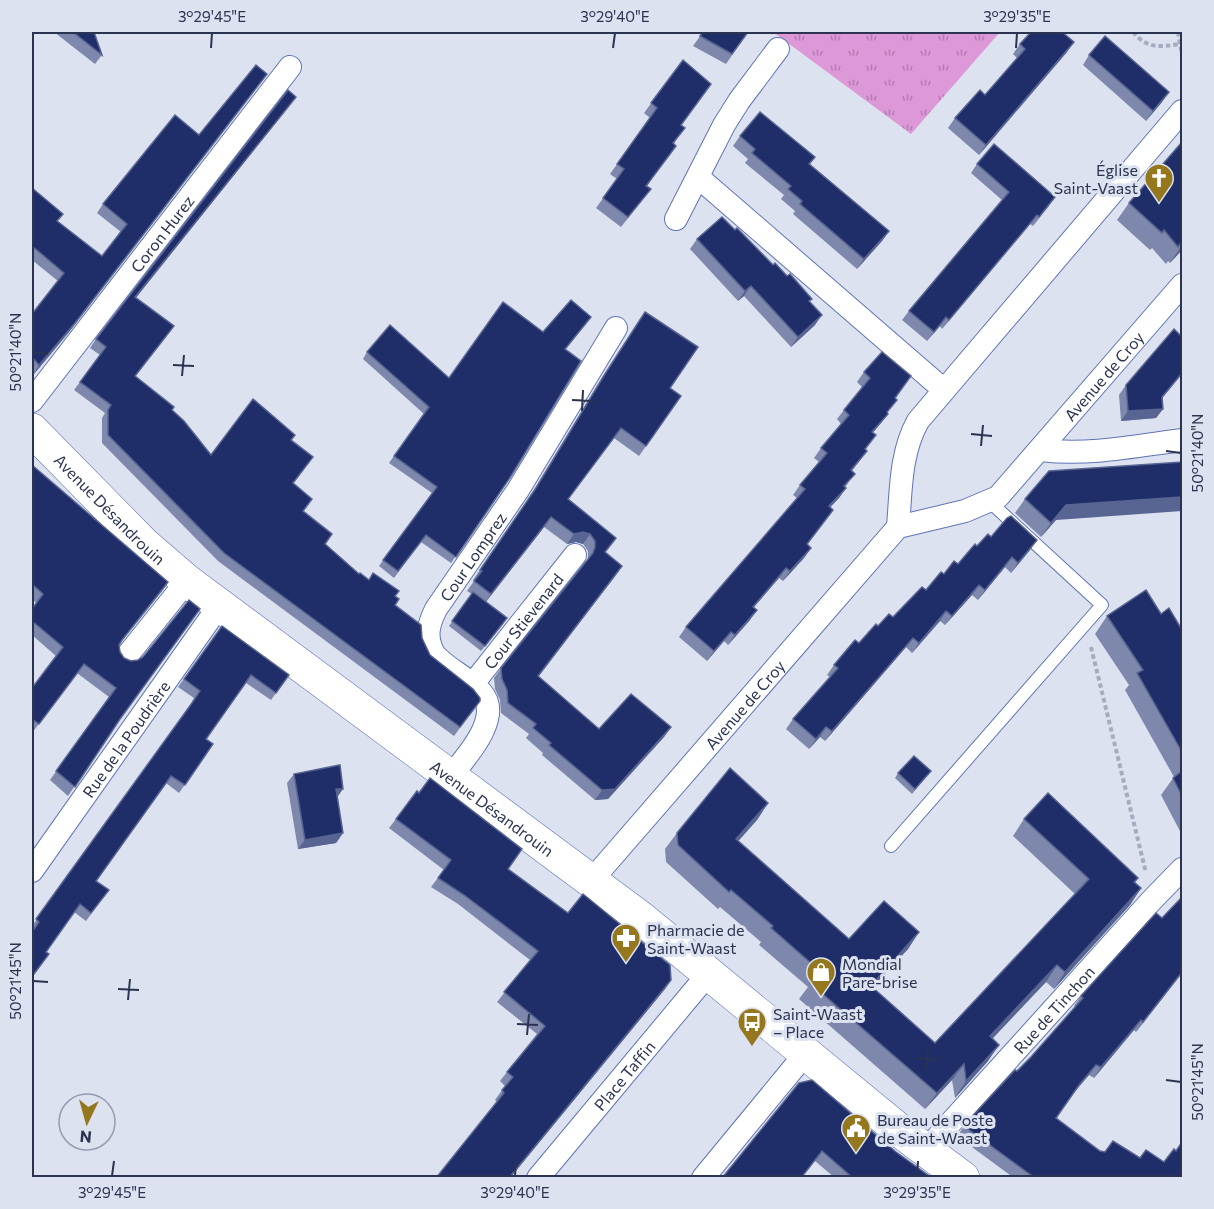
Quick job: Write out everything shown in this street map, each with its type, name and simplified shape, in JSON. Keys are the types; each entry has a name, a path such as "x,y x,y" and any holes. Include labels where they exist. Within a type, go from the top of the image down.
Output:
{"main road":[{"name":"Avenue Désandrouin","path":"32,430 144,544 186,581 591,881 963,1178"}],"street":[{"path":"676,219 731,113 778,49"},
{"name":"Coron Hurez","path":"32,401 290,67"},
{"path":"898,527 902,465 906,445 918,421 1182,111"},
{"path":"698,177 944,390"},
{"name":"Avenue de Croy","path":"591,881 898,527 965,511 990,502 1005,492 1182,285"},
{"name":"Cour Lomprez","path":"450,777 477,743 487,714 484,697 434,654 428,638 431,619 518,490 616,328"},
{"path":"1041,450 1078,452 1182,440"},
{"name":"Cour Stievenard","path":"472,686 575,555"},
{"path":"126,657 186,581"},
{"name":"Rue de la Poudrière","path":"32,871 219,606"},
{"name":"Rue de Tinchon","path":"926,1150 1182,868"},
{"name":"Place Taffin","path":"538,1178 709,973"},
{"path":"704,1178 806,1053"}],"lane":[{"path":"891,846 1102,605 990,502"}],"path":[{"path":"1133,32 1146,43 1160,48 1180,44"},
{"path":"1178,32 1182,55"},
{"path":"1086,623 1152,900"}],"green space":[{"path":"773,32 1000,32 911,134"}],"building":[{"path":"73,32 94,32 102,55"},
{"path":"703,32 748,32 732,54 700,36"},
{"path":"1031,32 1062,32 1074,42 986,145 955,118 980,90 985,95 1025,49 1020,44"},
{"path":"1105,36 1169,92 1153,111 1089,55"},
{"path":"683,60 711,84 681,125 685,128 673,143 676,146 646,186 651,189 628,217 603,198 624,169 617,164 657,108 651,103"},
{"path":"256,65 267,74 75,323 39,365 32,357 32,314 64,273 32,246 32,188 63,214 57,221 102,256 127,224 103,204 175,115 199,135"},
{"path":"288,90 296,97 135,297 174,326 135,376 174,407 172,410 184,421 211,455 253,399 295,435 291,440 313,457 293,483 312,499 303,511 332,534 325,544 359,574 369,580 373,573 399,591 395,596 399,599 395,605 421,625 422,638 430,655 473,689 480,698 460,727 224,553 108,435 108,410 111,405 80,382 106,347 96,339"},
{"path":"760,112 815,157 809,164 889,231 864,259 800,204 802,201 788,189 791,186 752,153 755,149 740,136"},
{"name":"Église Saint-Vaast","path":"1182,142 1182,245 1178,247 1164,230 1162,233 1129,203"},
{"path":"994,144 1055,197 1039,217 1037,215 949,320 946,317 934,332 909,311 1009,192 977,164"},
{"path":"722,217 735,230 737,228 773,265 775,263 787,276 790,274 812,299 809,301 822,315 798,337 751,286 745,291 697,239"},
{"path":"571,300 591,317 565,349 581,361 511,476 456,557 426,535 398,571 383,560 437,487 394,456 429,407 367,352 390,325 449,378 503,302 543,332"},
{"path":"645,312 698,347 670,388 681,396 646,446 621,428 568,499 616,538 605,552 622,566 538,676 599,729 631,694 671,727 615,789 602,790 549,745 551,743 533,728 536,724 508,703 501,668 593,553 595,541 590,534 583,532 574,534 551,517 491,594 474,581 536,488"},
{"path":"1174,329 1182,337 1182,373 1162,397 1163,409 1128,411 1126,385"},
{"path":"882,352 911,376 895,398 897,400 887,412 888,414 872,432 876,435 865,449 867,451 851,470 855,474 844,486 846,488 829,506 833,510 807,544 811,548 790,571 786,568 753,607 757,610 735,635 731,632 714,651 686,627 805,489 800,485 827,453 821,448 849,415 844,410 870,378 864,372"},
{"path":"1182,462 1182,497 1066,505 1051,523 1025,499 1049,471"},
{"path":"32,465 168,582 119,645 124,658 131,661 143,657 189,600 200,609 120,719 75,787 56,771 116,688 84,664 39,724 32,719 32,688 63,647 32,621 32,609 43,594 32,584"},
{"path":"1011,516 1037,540 1018,563 1012,557 985,590 979,585 952,616 946,611 919,643 913,638 832,731 826,727 816,739 793,719 838,668 834,665 855,640 859,643 876,624 878,626 889,614 893,617 922,587 926,590 941,572 944,574 954,561 958,564 975,544 977,546 988,534 991,537"},
{"path":"1146,590 1161,614 1169,608 1182,630 1182,752 1137,673 1143,670 1107,616"},
{"path":"473,592 507,618 485,646 452,621"},
{"path":"222,626 289,675 276,693 251,675 206,739 213,744 185,785 171,776 96,881 109,890 91,913 80,904 46,952 49,954 33,975 32,932 39,922 36,919 200,691 184,679"},
{"path":"914,756 931,771 915,789 898,773"},
{"path":"340,765 343,789 336,789 343,833 305,840 294,774"},
{"path":"730,768 768,803 736,839 849,939 884,901 919,932 871,986 935,1043 1089,879 1024,819 1048,793 1138,878 1134,882 1141,888 1065,972 1057,965 990,1036 999,1045 966,1081 964,1064 937,1093 810,983 820,971 771,928 773,926 731,890 729,892 678,845 677,833"},
{"path":"1182,771 1182,796 1173,778"},
{"path":"430,778 522,849 508,869 568,913 583,894 670,965 671,980 509,1178 436,1178 504,1093 502,1090 513,1077 507,1072 545,1026 504,992 538,951 438,878 451,860 396,819"},
{"path":"1182,897 1182,972 1143,1022 1141,1020 1101,1067 1096,1065 1056,1118 1100,1151 1105,1152 1113,1141 1140,1158 1146,1150 1164,1162 1182,1142 1182,1178 1035,1178 968,1129 967,1122 1015,1070 1017,1071 1031,1057 1083,998 1081,996 1156,913 1162,918"},
{"path":"812,1080 896,1152 932,1178 853,1178 822,1151 801,1178 722,1178 799,1083"}],"place":[{"name":"Église Saint-Vaast","path":"1159,204"},
{"name":"Pharmacie de Saint-Waast","path":"626,964"},
{"name":"Mondial Pare-brise","path":"821,998"},
{"name":"Saint-Waast – Place","path":"752,1048"},
{"name":"Bureau de Poste de Saint-Waast","path":"856,1154"}]}
